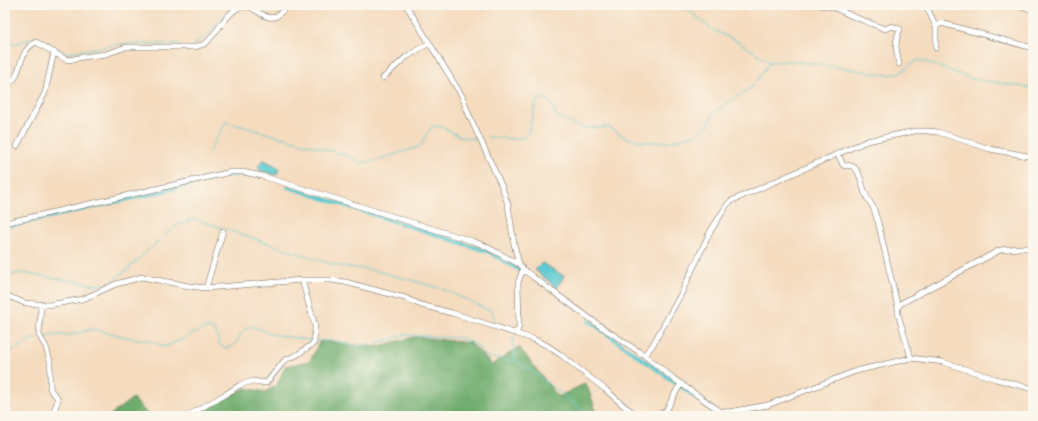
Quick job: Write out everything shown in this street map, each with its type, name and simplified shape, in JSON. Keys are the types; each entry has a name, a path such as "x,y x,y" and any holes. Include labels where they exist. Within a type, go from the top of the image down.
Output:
{"street":[{"path":"5,84 14,80 20,60 31,44 36,42 65,59 70,60 106,54 126,47 194,47 204,44 239,6 251,6 266,17 272,18 278,15 288,5"},
{"path":"406,5 462,96 469,115 502,187 508,205 514,244 522,272 644,355 680,386 719,413 768,405 856,371 911,358 943,362 1033,389"},
{"path":"820,5 833,7 884,29 892,26 900,29 895,39 895,47 899,64"},
{"path":"926,5 936,28 936,48"},
{"path":"1018,5 1033,10"},
{"path":"936,28 941,23 1033,48"},
{"path":"383,78 406,57 429,43"},
{"path":"17,146 45,93 54,52"},
{"path":"644,355 652,346 681,294 710,232 727,205 732,201 867,141 915,131 928,131 954,137 990,149 1033,157"},
{"path":"838,154 843,165 854,168 860,176 864,193 873,208 878,222 898,308 898,314 911,358"},
{"path":"5,223 231,172 244,172 262,176 472,241 483,245 519,264"},
{"path":"206,288 223,231"},
{"path":"898,308 904,301 1000,250 1033,248"},
{"path":"516,333 519,327 518,283 522,272"},
{"path":"5,295 24,303 41,305 68,302 83,299 116,284 142,277 206,288 302,280 331,280 352,283 516,333 548,346 606,390 624,406 641,416"},
{"path":"187,416 240,385 253,381 266,383 285,360 297,355 314,343 315,326 302,280"},
{"path":"41,305 40,337 46,347 50,361 51,391 58,400 52,416"},
{"path":"655,416 664,414 680,386"}],"green space":[{"path":"415,337 471,343 492,365 519,347 558,397 586,383 598,416 191,416 246,388 265,392 277,385 285,366 310,361 320,341 375,347"},
{"path":"133,398 149,416 109,416"}],"water":[{"path":"264,160 278,167 279,170 276,175 260,171 258,167"},
{"path":"542,263 564,276 557,288 535,270"}],"waterway":[{"path":"251,5 270,11 280,5"},
{"path":"682,5 713,30 739,42 770,62 793,61 886,75 899,74 917,60 972,79 1033,88"},
{"path":"194,45 210,32 224,15 229,12"},
{"path":"5,45 37,37 66,53 121,44 181,44"},
{"path":"488,137 517,139 525,137 529,131 537,101 544,98 551,103 557,117 583,128 609,127 626,138 647,142 669,142 697,134 708,126 713,113 752,87 770,62"},
{"path":"209,152 226,122 347,155 361,163 375,161 421,146 426,135 433,126 442,127 461,137 475,139"},
{"path":"5,227 152,194 224,176 242,174"},
{"path":"288,187 489,252 524,273"},
{"path":"5,278 14,274 22,273 98,285 108,284 127,270 175,226 195,219 334,265 373,270 443,289 493,312 494,322 515,330"},
{"path":"589,321 716,412"},
{"path":"43,337 70,335 93,329 130,338 149,340 165,347 206,328 213,329 217,334 219,344 224,348 235,344 243,331 252,326 271,334 312,341"},
{"path":"315,341 337,341 355,346 377,343 405,335 460,338 477,345 487,357 516,361 533,372 590,416"},
{"path":"514,336 513,342 516,360"},
{"path":"5,355 32,339 38,338"}]}
